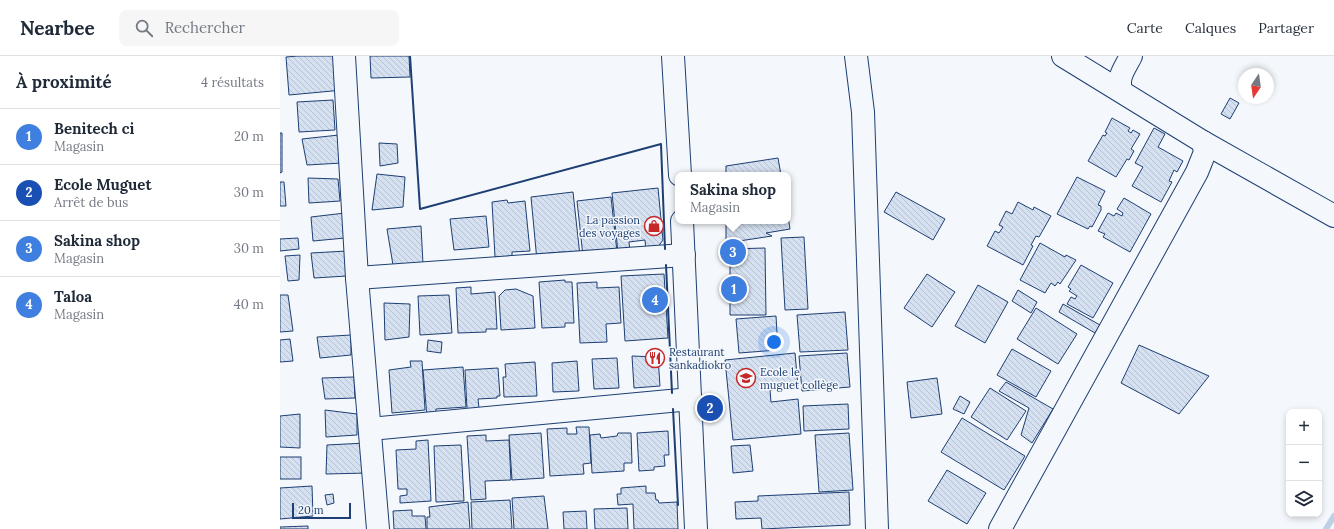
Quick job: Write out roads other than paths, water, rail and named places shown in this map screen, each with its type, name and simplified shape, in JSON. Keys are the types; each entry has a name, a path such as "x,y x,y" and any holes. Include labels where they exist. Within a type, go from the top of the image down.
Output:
{"street":[{"path":"344,56 357,278 378,529"},
{"path":"673,56 680,172"},
{"path":"856,56 862,112 877,529"},
{"path":"1064,56 1203,142 1334,216"},
{"path":"1121,90 1119,84 1120,75 1131,56"},
{"path":"1000,529 1197,172 1205,152 1203,142"},
{"path":"682,224 696,529"},
{"path":"357,278 684,255"},
{"path":"370,429 691,399"}],"waterway":[{"path":"1326,529 1334,516"}],"place":[{"name":"La passion des voyages","path":"654,226"},
{"name":"Sakina shop","path":"733,252"},
{"name":"Benitech ci","path":"734,289"},
{"name":"Taloa","path":"655,300"},
{"name":"Restaurant sankadiokro","path":"655,358"},
{"name":"Ecole le muguet collège","path":"746,378"},
{"name":"Ecole Muguet","path":"710,408"}]}
